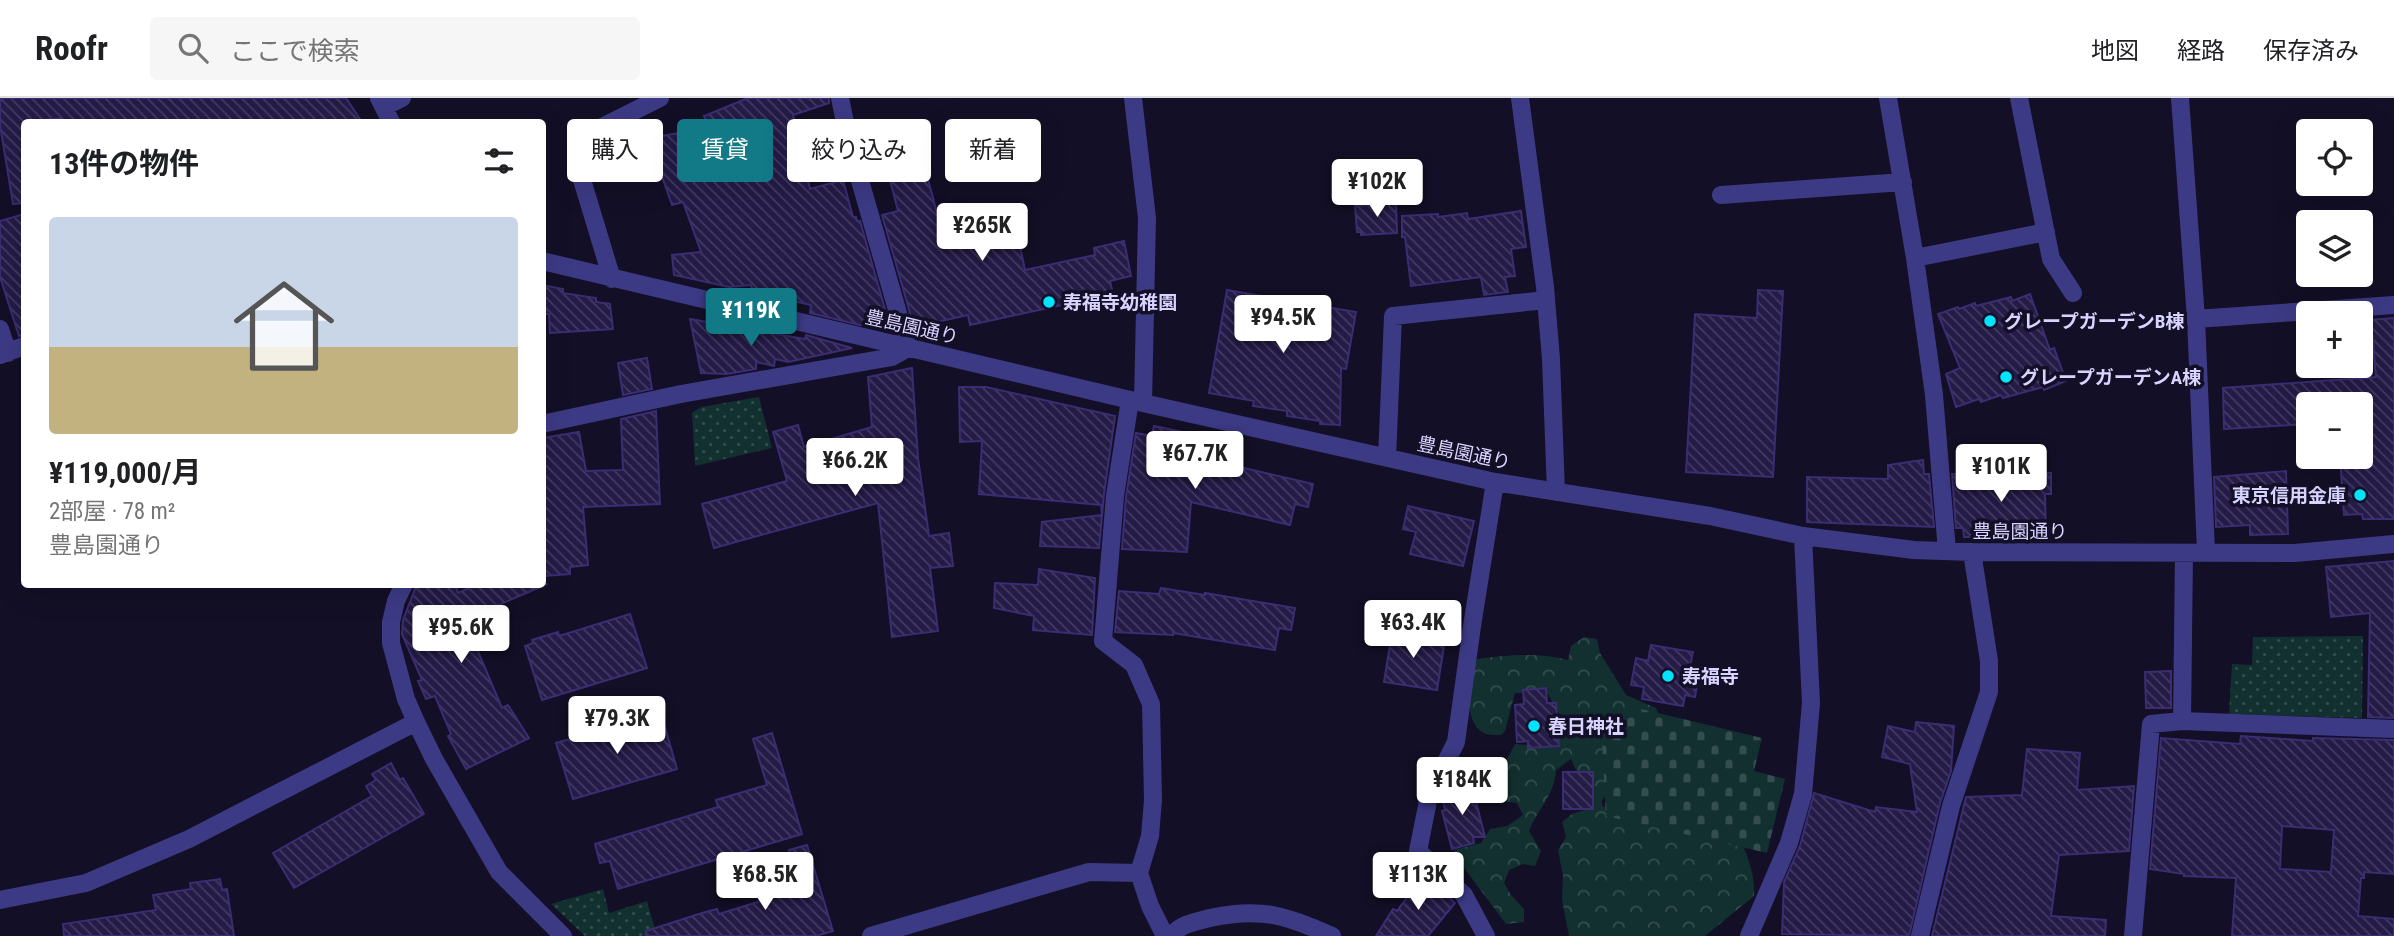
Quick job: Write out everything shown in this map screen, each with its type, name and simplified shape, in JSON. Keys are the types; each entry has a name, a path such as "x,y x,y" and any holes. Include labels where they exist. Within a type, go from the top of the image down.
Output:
{"street":[{"path":"385,109 402,98"},
{"path":"612,279 576,160 592,132 660,98"},
{"path":"546,423 681,394 892,357 908,348 849,142 840,98"},
{"path":"1133,98 1147,218 1137,402 1115,496 1103,640 1134,665 1151,704 1152,812 1150,836 1139,873 1150,906 1165,936"},
{"path":"1520,98 1546,300 1556,492"},
{"path":"1888,98 1915,258 1934,395 1947,551"},
{"path":"2019,98 2052,259 2073,293"},
{"path":"2180,98 2196,318 2206,552"},
{"path":"1721,195 1903,181"},
{"path":"1915,258 2046,232"},
{"name":"豊島園通り","path":"546,262 1137,402 1496,482 1710,516 1803,536 1914,550 1972,552 2295,553 2394,544"},
{"path":"1387,458 1393,316 1546,300"},
{"path":"2196,318 2394,305"},
{"path":"0,330 11,351"},
{"path":"1486,936 1464,895 1418,851 1429,796 1456,742 1496,482"},
{"path":"1749,936 1789,843 1803,794 1811,703 1803,536"},
{"path":"1920,936 1951,806 1989,692 1989,661 1972,552"},
{"path":"2182,721 2184,553"},
{"path":"402,588 391,622 391,643 406,699 416,722 434,759 499,872 563,936"},
{"path":"2133,936 2151,724 2182,721 2394,729"},
{"path":"0,900 86,883 189,839 416,722"},
{"path":"871,936 1089,872 1139,873"},
{"path":"1171,936 1178,927 1194,922 1250,912 1280,915 1332,936"}],"green space":[{"path":"759,397 772,448 695,466 692,413 701,407"},
{"path":"2363,636 2362,718 2229,714 2232,664 2252,665 2253,637"},
{"path":"1584,637 1597,639 1600,653 1626,695 1656,708 1665,729 1602,800 1602,806 1740,839 1746,853 1754,896 1705,936 1569,936 1562,900 1563,876 1558,850 1566,837 1562,822 1572,814 1588,809 1591,794 1580,779 1571,759 1556,770 1549,795 1529,831 1541,851 1535,866 1523,864 1509,870 1504,883 1524,909 1524,922 1506,924 1458,860 1454,850 1481,843 1490,829 1507,826 1523,815 1517,803 1479,794 1477,784 1485,771 1504,765 1515,744 1547,747 1559,738 1559,714 1548,694 1515,693 1505,731 1501,735 1486,734 1477,728 1472,720 1469,699 1477,659 1535,655 1568,660 1571,646"},
{"path":"1633,707 1762,738 1754,771 1785,779 1767,853 1606,816 1602,741"},
{"path":"603,889 609,913 647,901 657,936 585,936 551,904"}],"building":[{"path":"0,98 346,98 360,119 21,119 21,203 13,204 0,125"},
{"path":"748,98 829,98 829,103 793,115 794,119 787,119 787,182 808,182 810,189 844,182 853,217 860,221 890,327 860,325 810,313 811,305 753,292 751,285 729,287 674,275 672,255 701,252 683,202 672,205 663,179 663,136 677,133 677,182 773,182 773,119 705,119 704,116"},
{"path":"891,182 929,182 940,224 1012,209 1025,270 1095,255 1094,248 1124,241 1131,276 1110,281 1113,294 970,325 968,315 914,327 882,215 898,211"},
{"path":"1396,203 1397,233 1361,235 1361,232 1357,232 1355,206"},
{"path":"1521,211 1526,247 1511,249 1515,276 1505,277 1508,292 1484,295 1481,277 1411,286 1405,237 1402,237 1402,216 1438,214 1438,217 1467,213 1468,219"},
{"path":"21,215 19,336 0,277 0,221"},
{"path":"546,286 563,289 563,293 596,298 596,302 610,304 613,329 550,333 549,314 546,314"},
{"path":"1227,290 1356,312 1346,369 1341,368 1340,425 1320,424 1320,421 1287,416 1287,411 1253,406 1254,401 1209,393"},
{"path":"1758,290 1783,291 1773,477 1686,472 1695,314 1757,318"},
{"path":"2030,294 2050,350 2054,348 2066,381 2044,390 2043,387 2003,398 2001,395 1981,402 1979,399 1956,407 1946,374 1960,368 1938,314 1975,303 1976,306 2011,297 2012,301"},
{"path":"2394,318 2394,519 2363,519 2362,514 2344,515 2341,469 2373,469 2373,392 2296,392 2296,425 2224,429 2223,388 2376,377 2373,320"},
{"path":"690,319 805,339 806,335 852,348 788,362 775,359 774,366 756,362 756,369 727,374 701,373"},
{"path":"647,358 652,389 623,395 618,363"},
{"path":"912,368 918,458 929,536 949,533 953,566 930,568 938,631 892,637 878,503 714,548 702,504 787,481 773,432 798,425 804,447 872,427 868,377"},
{"path":"959,387 986,387 1115,416 1099,548 1040,546 1042,522 1102,515 1101,505 979,494 982,441 960,442"},
{"path":"656,411 660,504 583,507 588,565 570,567 570,574 546,576 546,437 579,432 586,471 623,470 621,419"},
{"path":"1154,426 1211,438 1206,459 1313,484 1308,507 1295,504 1290,525 1191,502 1187,552 1122,549 1126,497 1136,433 1152,436"},
{"path":"1923,460 1924,474 1929,474 1934,527 1807,522 1807,477 1888,479 1888,465"},
{"path":"2286,471 2288,534 2250,535 2250,525 2216,527 2214,477"},
{"path":"2051,473 2051,494 2045,494 2046,536 1964,537 1963,528 1956,528 1952,474"},
{"path":"1408,506 1474,521 1463,566 1410,554 1416,532 1403,529"},
{"path":"2394,561 2394,718 2368,717 2370,613 2331,617 2326,567"},
{"path":"1039,569 1095,578 1092,635 1033,630 1034,616 994,608 995,583 1038,585"},
{"path":"415,588 456,588 458,593 469,588 538,588 473,616 483,638 474,642 502,708 508,705 529,738 466,769 448,736 451,734 435,696 426,699 418,681 422,680 402,634 403,620"},
{"path":"1161,588 1295,608 1291,630 1279,628 1275,650 1173,633 1115,632 1119,591 1159,594"},
{"path":"630,614 647,668 542,700 525,646 533,643 532,640 558,632 559,636"},
{"path":"1393,626 1419,630 1417,642 1444,646 1437,690 1384,682"},
{"path":"1651,645 1693,652 1690,666 1700,668 1695,697 1685,695 1683,706 1642,699 1644,687 1631,685 1636,658 1648,661"},
{"path":"2171,671 2171,708 2146,708 2145,672"},
{"path":"1546,688 1547,703 1556,703 1559,746 1528,748 1528,741 1517,742 1515,705 1524,704 1523,690"},
{"path":"661,713 677,769 573,799 556,743"},
{"path":"1916,722 1954,726 1951,771 1940,803 1909,936 1782,934 1784,882 1800,846 1814,793 1875,812 1876,807 1917,812 1910,764 1882,757 1888,726 1915,732"},
{"path":"772,733 802,834 618,889 610,861 600,863 595,844 718,807 716,800 767,785 753,739"},
{"path":"2241,736 2313,741 2313,738 2394,740 2394,874 2364,872 2364,878 2361,878 2358,916 2394,919 2394,936 2232,936 2236,878 2184,876 2150,869 2161,738 2240,744","holes":["2282,826 2334,830 2331,872 2280,869"]},
{"path":"2027,749 2080,753 2077,790 2134,786 2129,851 2059,855 2051,916 2106,920 2105,936 1932,936 1966,797 2022,795"},
{"path":"391,763 424,814 294,888 273,853 372,796 366,786 376,780 372,774"},
{"path":"1563,772 1593,772 1593,809 1563,809"},
{"path":"1472,786 1485,837 1473,837 1474,843 1452,849 1442,811 1445,810 1442,795"},
{"path":"807,845 833,931 816,936 646,936 646,931 702,913 717,909 719,914 800,889 789,850"},
{"path":"1424,874 1455,903 1428,936 1376,936 1393,909 1397,911"},
{"path":"220,879 222,890 227,889 234,936 64,936 63,924 156,910 153,895 191,889 190,883"}],"place":[{"name":"寿福寺幼稚園","path":"1049,302"},
{"name":"グレープガーデンB棟","path":"1990,321"},
{"name":"グレープガーデンA棟","path":"2006,377"},
{"name":"東京信用金庫","path":"2360,495"},
{"name":"寿福寺","path":"1668,676"},
{"name":"春日神社","path":"1534,726"}]}
